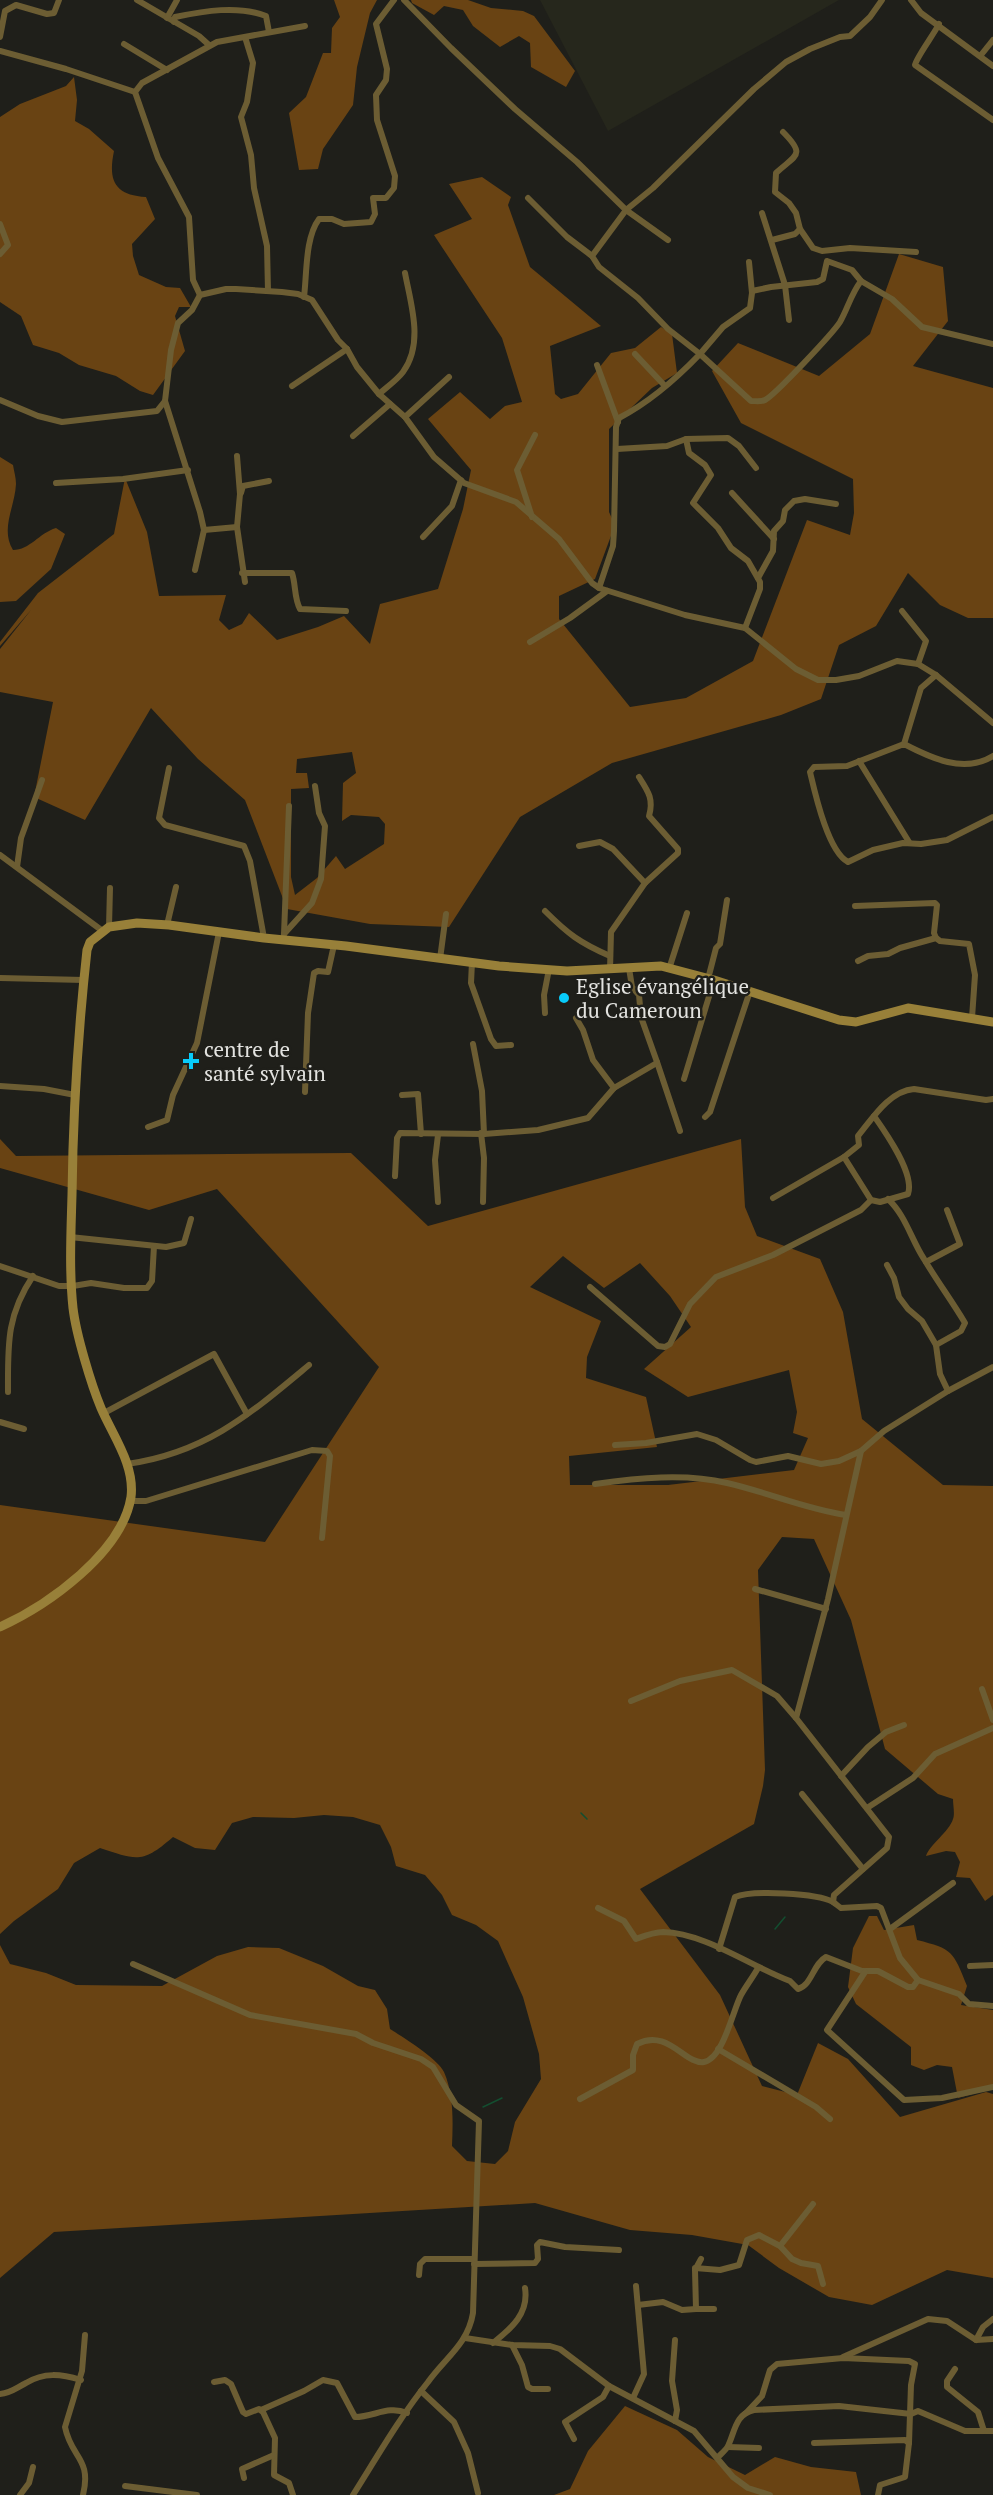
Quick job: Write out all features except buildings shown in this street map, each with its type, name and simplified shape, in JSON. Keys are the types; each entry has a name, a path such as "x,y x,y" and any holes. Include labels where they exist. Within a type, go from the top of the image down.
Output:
{"street":[{"path":"0,37 5,11 16,6 47,14 54,13 59,0"},
{"path":"137,0 199,36 209,45"},
{"path":"167,18 177,0"},
{"path":"304,297 314,225 319,219 332,219 344,224 371,222 375,214 373,198 386,198 394,189 395,176 377,120 376,95 386,80 387,69 376,24 394,0"},
{"path":"404,0 467,63 577,162 626,210 668,240"},
{"path":"592,256 626,210 653,188 754,88 786,62 810,49 840,37 850,36 870,17 882,0"},
{"path":"911,0 921,13 939,24 948,34 993,66"},
{"path":"174,22 176,16 208,10 256,12 266,16 269,32"},
{"path":"939,24 932,39 915,61 915,65 992,116"},
{"path":"135,92 142,83 209,45 305,26"},
{"path":"245,37 253,63 247,102 241,117 251,155 254,188 267,246 268,291"},
{"path":"981,56 993,40"},
{"path":"124,44 167,70"},
{"path":"0,51 66,69 135,92"},
{"path":"135,92 158,159 183,201 189,217 193,280 200,295"},
{"path":"783,132 795,144 797,153 796,157 776,173 775,192 789,203 796,213 800,229 813,248 822,251 850,248 916,252"},
{"path":"528,198 567,237 592,256 599,267 638,298 668,329 700,354 751,401 764,401 779,389 832,333 840,322 852,292 861,280"},
{"path":"762,213 785,285 789,320"},
{"path":"0,224 8,245 0,254"},
{"path":"772,240 795,234 800,229"},
{"path":"752,291 817,282 824,279 827,261 852,270 861,280 892,299 922,327 993,344"},
{"path":"618,422 619,418 637,408 665,386 700,354 723,327 750,308 752,291 749,262"},
{"path":"379,394 402,372 415,350 414,322 405,273"},
{"path":"195,570 204,530 188,470 173,432 165,401 178,323 192,310 200,295 226,289 268,291 304,297 312,300 357,367 379,394 405,417 435,457 461,480 516,502 559,539 592,583 599,588 685,615 745,628 796,669 818,680 836,680 854,676 897,661 918,664 936,675 993,723"},
{"path":"292,386 347,349"},
{"path":"635,354 665,386"},
{"path":"597,365 618,422 613,546 599,588"},
{"path":"405,417 449,376"},
{"path":"0,400 38,416 62,422 144,414 157,411 165,401"},
{"path":"353,436 390,404"},
{"path":"532,517 517,470 535,435"},
{"path":"617,449 667,446 686,439 728,438 739,446 756,468"},
{"path":"686,439 689,453 708,468 711,475 693,503 718,528 731,548 748,561 758,578 760,589 745,628"},
{"path":"237,456 240,494 237,527 244,582"},
{"path":"56,483 123,479 188,470"},
{"path":"423,537 452,506 461,480"},
{"path":"240,494 243,486 269,481"},
{"path":"732,493 774,539"},
{"path":"758,578 773,552 774,531 783,521 785,510 794,501 805,499 836,504"},
{"path":"204,530 237,527"},
{"path":"242,573 292,573 296,586 296,603 300,609 346,610"},
{"path":"530,642 570,618 607,591"},
{"path":"902,611 926,640 918,664"},
{"path":"936,675 921,688 904,744 847,766 814,767 810,770 823,816 839,855 848,862 873,850 909,842 921,844 947,840 993,817"},
{"path":"904,744 925,755 965,765 978,764 993,756"},
{"path":"859,761 909,842"},
{"path":"169,768 160,813 161,821 165,825 244,846 250,861 264,938"},
{"path":"610,970 611,932 645,883 678,851 649,816 652,805 651,796 639,777"},
{"path":"17,867 21,838 42,780"},
{"path":"284,937 312,903 321,879 325,826 319,813 315,786"},
{"path":"284,937 288,806"},
{"path":"579,846 600,842 613,849 645,883"},
{"path":"0,855 106,929"},
{"path":"167,925 176,887"},
{"path":"106,929 110,888"},
{"path":"684,1079 711,979 716,948 720,944 727,900"},
{"path":"855,906 935,903 937,905 934,933 936,938 940,941 971,946 975,975 972,1018"},
{"path":"545,911 568,934 583,945 610,956"},
{"path":"669,969 687,913"},
{"path":"440,959 446,914"},
{"path":"0,1627 46,1601 84,1573 99,1556 122,1522 130,1501 132,1484 127,1464 104,1413 78,1333 73,1307 70,1237 75,1095 87,950 90,942 106,929 137,923 167,925 264,938 284,937 440,959 549,969 610,970 652,966 711,979 848,1022 856,1022 908,1008 993,1022"},
{"path":"148,1127 166,1120 175,1090 192,1056 206,1003 219,932"},
{"path":"858,961 868,956 888,954 900,948 936,938"},
{"path":"305,1092 308,1013 314,973 328,972 334,945"},
{"path":"472,962 472,986 491,1039 496,1046 511,1045"},
{"path":"629,968 632,987 639,995 641,1017 680,1131"},
{"path":"544,1013 544,994 549,969"},
{"path":"0,978 84,980"},
{"path":"705,1117 710,1112 750,992"},
{"path":"576,1018 583,1030 593,1060 614,1088"},
{"path":"472,1044 482,1090 483,1202"},
{"path":"395,1176 397,1138 400,1133 438,1135 538,1130 588,1118 614,1088 657,1062"},
{"path":"0,1086 44,1089 75,1095"},
{"path":"773,1198 844,1157 859,1145 858,1137 874,1116 903,1090 914,1089 986,1100 993,1099"},
{"path":"402,1095 418,1094 421,1134"},
{"path":"844,1157 872,1200 880,1202 908,1194 909,1185 894,1145 874,1116"},
{"path":"438,1135 435,1160 438,1202"},
{"path":"888,1199 899,1209 926,1262 965,1323 961,1331 936,1345"},
{"path":"590,1287 658,1346 665,1347 670,1344 690,1304 716,1277 773,1255 861,1210 872,1200"},
{"path":"926,1262 960,1244 947,1210"},
{"path":"70,1237 166,1247 184,1243 191,1219"},
{"path":"0,1266 58,1286 91,1283 124,1288 147,1288 152,1281 154,1246"},
{"path":"887,1265 894,1278 899,1297 908,1309 922,1321 936,1345 940,1374 948,1391"},
{"path":"8,1392 12,1322 20,1296 33,1276"},
{"path":"104,1413 214,1354 247,1414"},
{"path":"127,1464 153,1460 193,1448 232,1426 309,1365"},
{"path":"615,1445 646,1443 697,1434 716,1440 756,1462 788,1456 821,1464 839,1461 861,1451 884,1431 948,1391 993,1367"},
{"path":"0,1422 24,1429"},
{"path":"130,1501 146,1501 312,1450 327,1451 330,1456 322,1538"},
{"path":"796,1718 826,1609 861,1451"},
{"path":"595,1484 626,1479 686,1478 725,1482 816,1511 846,1515"},
{"path":"755,1589 826,1609"},
{"path":"632,1701 680,1681 732,1670 777,1696 888,1834 890,1841 887,1848 834,1895 833,1902"},
{"path":"982,1689 993,1719"},
{"path":"841,1776 868,1747 886,1732 904,1725"},
{"path":"867,1808 913,1778 935,1754 993,1728"},
{"path":"802,1794 863,1869"},
{"path":"890,1929 953,1882"},
{"path":"719,1949 735,1897 743,1894 782,1894 833,1902 841,1908 878,1906 881,1908 903,1963 918,1980 958,1994 969,2004 993,2006"},
{"path":"598,1908 624,1921 636,1939 661,1932 680,1935 719,1949 790,1981 798,1989 804,1987 821,1959 826,1957 865,1972 878,1971 910,1987 918,1980"},
{"path":"133,1964 250,2015 356,2034 428,2062 452,2099 479,2121 473,2313 465,2338 421,2391 353,2495"},
{"path":"970,1966 993,1965"},
{"path":"580,2099 633,2070 633,2055 637,2044 645,2040 659,2040 695,2061 705,2062 715,2056 741,1996 759,1968"},
{"path":"865,1972 827,2030 860,2057 898,2096 908,2100 942,2098 993,2087"},
{"path":"718,2049 816,2107 830,2119"},
{"path":"780,2246 813,2205"},
{"path":"695,2268 720,2270 739,2265 742,2250 751,2237 759,2235 780,2246 792,2259 801,2264 818,2266 823,2283"},
{"path":"419,2275 420,2264 425,2259 535,2263 538,2259 537,2245 540,2242 565,2247 619,2250"},
{"path":"696,2309 695,2268 701,2259"},
{"path":"633,2398 644,2374 636,2286"},
{"path":"493,2343 506,2333 524,2310 527,2300 525,2288"},
{"path":"638,2305 663,2302 682,2310 714,2309"},
{"path":"843,2358 928,2319 947,2321 976,2340 993,2339"},
{"path":"976,2340 982,2327 993,2319"},
{"path":"83,2495 86,2481 85,2469 64,2427 81,2380 85,2335"},
{"path":"465,2338 512,2345 556,2347 609,2386 694,2431 704,2445 718,2457 722,2466 733,2478 748,2488 770,2495"},
{"path":"675,2340 672,2381 677,2410 675,2421"},
{"path":"512,2345 522,2365 528,2387 548,2389"},
{"path":"718,2457 728,2447 737,2423 762,2396 770,2370 777,2364 843,2358 913,2362 915,2364 910,2392 909,2443 904,2478 880,2485 878,2495"},
{"path":"955,2369 947,2381 947,2387 978,2412 984,2431"},
{"path":"0,2394 11,2392 27,2382 44,2376 59,2374 81,2380"},
{"path":"214,2382 225,2380 231,2384 246,2414 261,2410 323,2380 337,2383 355,2416 366,2416 392,2409 407,2413"},
{"path":"574,2439 565,2422 603,2397 609,2386"},
{"path":"421,2391 454,2422 468,2453 478,2493"},
{"path":"746,2413 839,2406 911,2414 918,2411 965,2431 993,2431"},
{"path":"261,2410 274,2438 274,2475 289,2483 291,2493"},
{"path":"814,2443 904,2440 909,2443"},
{"path":"728,2447 759,2448"},
{"path":"244,2478 242,2469 274,2455"},
{"path":"20,2495 28,2483 33,2467"},
{"path":"125,2486 197,2495"}],"shaded area":[{"path":"334,0 377,0 370,13 357,67 353,105 323,149 318,169 299,170 289,113 306,97 323,53 331,53 332,28 340,17"},
{"path":"411,0 468,0 491,8 523,11 534,16 575,71 566,87 531,67 530,43 519,36 500,47 473,26 463,10 444,6 434,15 412,3"},
{"path":"540,0 839,0 608,131"},
{"path":"74,77 77,100 75,121 89,129 114,151 112,170 116,184 127,193 146,197 155,219 132,244 139,275 166,287 180,288 191,307 179,307 175,316 185,351 153,395 140,391 116,376 79,365 59,353 33,345 21,316 0,302 0,117 20,104 66,86"},
{"path":"482,177 511,197 508,205 530,267 601,326 550,346 555,394 561,399 578,394 611,353 635,348 661,327 672,334 677,373 652,388 609,429 609,512 615,525 595,579 559,596 559,619 630,707 686,698 753,661 807,520 850,535 854,513 853,479 741,423 712,371 738,343 819,376 870,334 899,254 943,267 948,321 913,366 993,388 993,618 968,618 940,605 908,573 876,626 839,645 821,699 781,715 612,763 520,817 449,927 370,924 287,909 245,800 198,759 151,708 85,820 34,797 53,702 0,692 0,649 31,610 0,646 0,642 38,593 114,534 125,478 147,532 159,596 226,595 219,620 229,630 242,624 249,613 277,640 344,616 370,644 380,604 438,589 463,509 471,470 428,419 460,392 490,419 505,406 522,402 502,338 434,235 472,219 449,184","holes":["352,752 356,773 343,783 342,821 351,815 379,817 385,824 384,844 345,869 336,856 317,878 295,895 291,877 291,789 309,788 307,773 296,773 297,759"]},
{"path":"0,457 13,465 16,479 8,526 9,542 13,550 30,544 56,528 65,534 51,569 16,601 0,602"},
{"path":"0,1139 16,1156 351,1153 428,1226 741,1139 745,1207 757,1236 820,1259 843,1312 862,1419 943,1485 993,1486 993,1895 985,1901 970,1878 956,1877 960,1862 955,1852 946,1851 926,1856 951,1824 954,1815 953,1799 938,1794 885,1749 851,1620 814,1539 782,1537 758,1570 765,1770 754,1824 640,1889 720,1995 762,2086 797,2095 818,2043 848,2059 900,2117 986,2092 993,2094 993,2278 947,2270 872,2305 829,2297 779,2268 748,2245 692,2235 630,2230 535,2203 54,2232 0,2278 0,1945 10,1964 46,1973 76,1985 162,1986 217,1956 248,1947 279,1948 323,1966 358,1986 375,1990 387,2009 390,2029 428,2055 444,2072 451,2099 452,2146 467,2161 495,2164 508,2151 515,2122 541,2079 539,2054 523,1997 498,1941 476,1925 452,1915 442,1895 425,1875 396,1866 391,1847 380,1825 353,1817 324,1815 294,1818 253,1817 232,1823 215,1850 195,1848 173,1837 146,1856 131,1857 100,1848 74,1863 58,1889 0,1934 0,1505 265,1542 379,1367 217,1189 149,1210 0,1168","holes":["563,1256 604,1288 640,1263 670,1296 691,1327 644,1369 688,1397 789,1370 797,1412 793,1433 808,1438 794,1470 668,1485 570,1485 569,1456 657,1447 646,1397 586,1378 587,1357 601,1321 530,1287"]},
{"path":"869,1916 877,1916 884,1930 914,1925 917,1940 945,1949 955,1958 967,1986 961,2005 993,2010 993,2090 958,2098 952,2067 937,2065 924,2070 911,2065 911,2047 856,2004 848,1987 853,1948"},
{"path":"625,2406 677,2430 708,2457 745,2475 775,2457 811,2467 856,2472 861,2495 554,2495 570,2489 588,2451"}],"waterway":[{"path":"581,1813 587,1819"},
{"path":"775,1929 785,1917"},
{"path":"483,2107 502,2098"}],"place":[{"name":"Eglise évangélique du Cameroun","path":"564,998"},
{"name":"centre de santé sylvain","path":"191,1061"}]}
